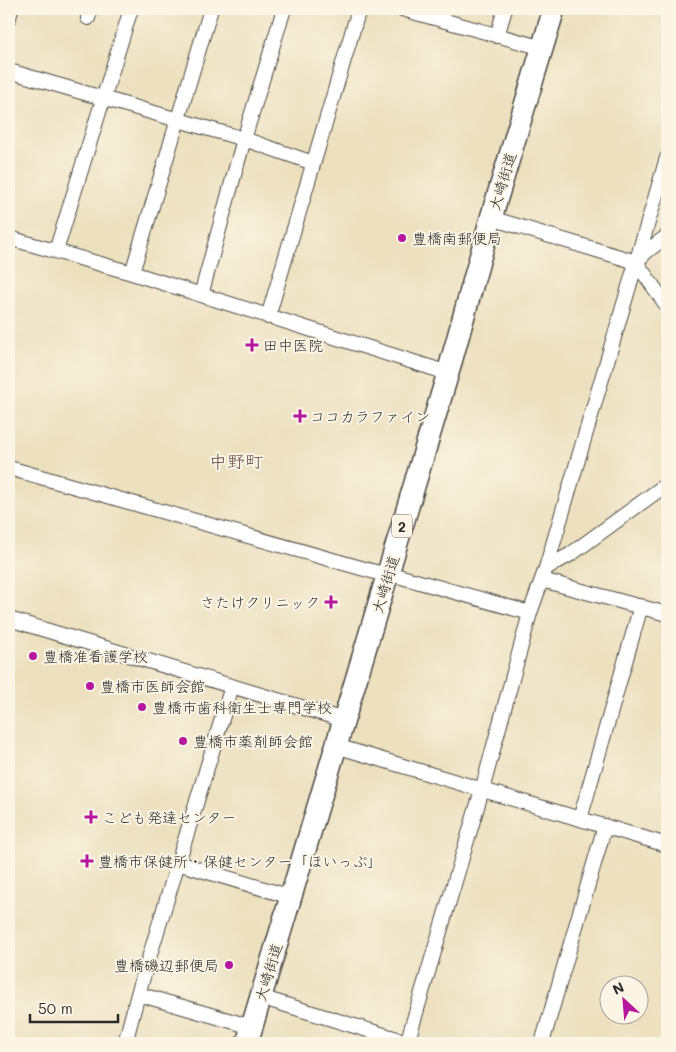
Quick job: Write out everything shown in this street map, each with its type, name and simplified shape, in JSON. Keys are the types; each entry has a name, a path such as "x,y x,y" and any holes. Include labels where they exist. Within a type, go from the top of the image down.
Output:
{"main road":[{"name":"大崎街道","path":"249,1035 448,373 491,218 554,9"}],"street":[{"path":"9,18 11,9"},
{"path":"56,251 131,9"},
{"path":"132,273 211,9"},
{"path":"200,295 244,139 284,9"},
{"path":"268,317 359,9"},
{"path":"402,9 432,13 497,36 543,48"},
{"path":"497,36 505,9"},
{"path":"9,71 244,139 313,164"},
{"path":"260,997 408,1043 482,790 530,613 544,574 667,158"},
{"path":"491,218 636,262 667,306"},
{"path":"636,262 667,236"},
{"path":"9,238 132,273 448,373"},
{"path":"9,468 530,613"},
{"path":"544,574 667,484"},
{"path":"544,574 667,614"},
{"path":"580,819 641,606"},
{"path":"9,619 344,720"},
{"path":"125,1043 138,994 232,686"},
{"path":"336,746 667,845"},
{"path":"542,1043 605,826"},
{"path":"178,863 291,897"},
{"path":"138,994 249,1035"}],"place":[{"name":"豊橋南郵便局","path":"402,238"},
{"name":"田中医院","path":"252,345"},
{"name":"ココカラファイン","path":"300,416"},
{"name":"さたけクリニック","path":"331,602"},
{"name":"豊橋准看護学校","path":"33,656"},
{"name":"豊橋市医師会館","path":"90,686"},
{"name":"豊橋市歯科衛生士専門学校","path":"142,707"},
{"name":"豊橋市薬剤師会館","path":"183,741"},
{"name":"こども発達センター","path":"91,817"},
{"name":"豊橋市保健所・保健センター「ほいっぷ」","path":"87,861"},
{"name":"豊橋磯辺郵便局","path":"229,965"}],"district":[{"name":"中野町","path":"236,461"}]}
